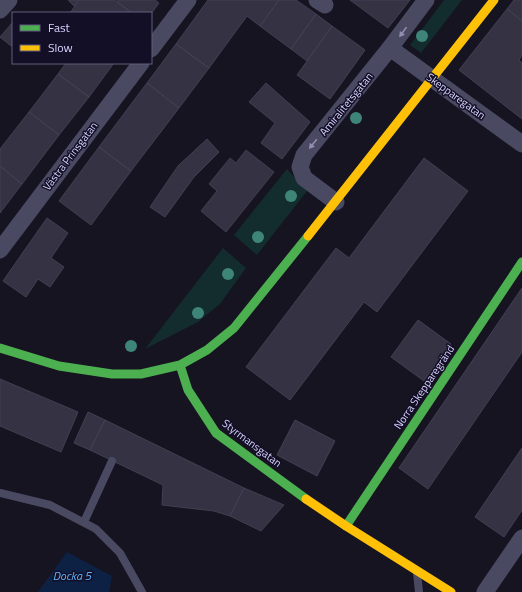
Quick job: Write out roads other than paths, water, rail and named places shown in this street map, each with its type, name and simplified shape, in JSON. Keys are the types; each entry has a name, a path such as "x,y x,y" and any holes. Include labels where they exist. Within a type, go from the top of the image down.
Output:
{"street":[{"path":"0,10 9,0"},
{"path":"152,48 188,0"},
{"name":"Amiralitetsgatan","path":"336,202 304,178 300,167 304,155 390,48 426,0"},
{"path":"0,348 59,366 112,374 141,374 180,365 207,350 234,328 433,80 494,0"},
{"name":"Skepparegatan","path":"390,48 522,144"},
{"name":"Västra Prinsgatan","path":"0,250 140,64"},
{"name":"Norra Skepparegränd","path":"346,526 522,262"},
{"name":"Styrmansgatan","path":"180,365 188,390 216,433 346,526 451,592"},
{"path":"485,592 522,538"}],"lane":[{"path":"84,522 112,461"},
{"path":"0,493 50,505 96,529 120,553 142,592"},
{"path":"417,570 419,592"}],"water":[{"name":"Docka 5","path":"67,552 112,576 109,592 38,592"}]}
